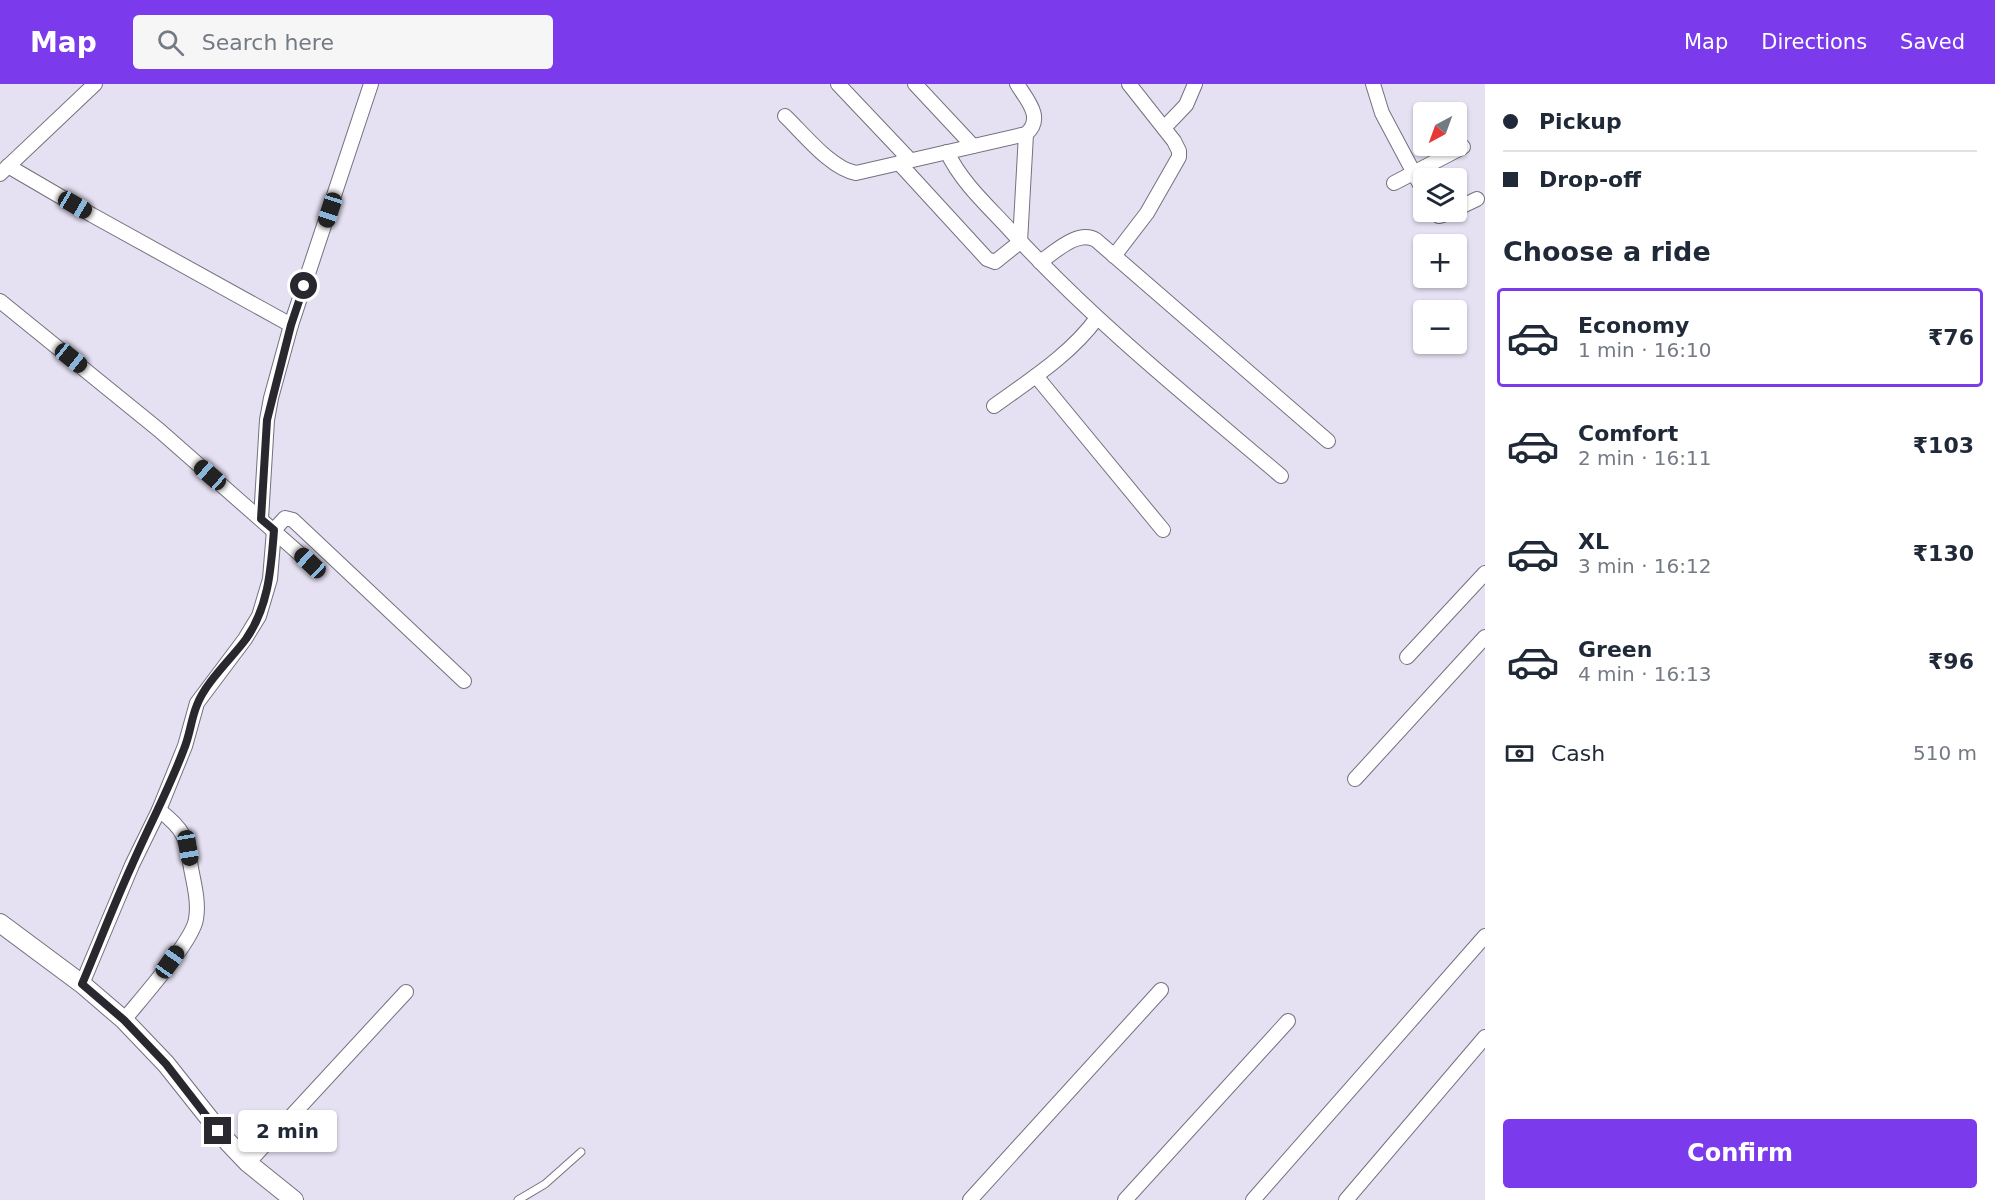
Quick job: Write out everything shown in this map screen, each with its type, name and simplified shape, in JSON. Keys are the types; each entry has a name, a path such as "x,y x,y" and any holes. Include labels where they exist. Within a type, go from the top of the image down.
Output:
{"street":[{"path":"94,84 4,170 92,215 291,325"},
{"path":"261,519 267,420 291,325 371,84"},
{"path":"838,84 987,259 995,262 1020,242 1026,134"},
{"path":"915,84 973,146"},
{"path":"785,116 837,165 848,172 856,173 905,162 953,155 973,146 1026,134 1032,129 1034,111 1017,84"},
{"path":"1114,256 1147,213 1176,163 1179,151 1174,141 1129,84"},
{"path":"1164,128 1186,105 1195,84"},
{"path":"1373,84 1382,113 1413,170"},
{"path":"953,155 963,180 1020,242 1097,318 1281,476"},
{"path":"1422,168 1446,156"},
{"path":"1394,183 1413,173"},
{"path":"1467,204 1477,199"},
{"path":"1040,262 1077,238 1085,236 1096,240 1328,441"},
{"path":"0,301 159,430 310,563"},
{"path":"994,406 1036,376 1081,337 1097,318"},
{"path":"1036,376 1163,531"},
{"path":"82,984 132,865 159,810 185,746 197,703 246,639 259,616 270,579 274,530 285,518 293,519 464,681"},
{"path":"1407,657 1485,573"},
{"path":"1355,779 1485,637"},
{"path":"124,1020 170,962 196,921 195,889 186,840 178,826 159,810"},
{"path":"0,923 82,984 124,1020 166,1064 209,1120 248,1164 294,1200"},
{"path":"1253,1200 1485,936"},
{"path":"970,1200 1161,990"},
{"path":"248,1164 406,992"},
{"path":"1125,1200 1288,1021"},
{"path":"1346,1200 1485,1037"}],"lane":[{"path":"518,1200 545,1184 581,1152"}],"route":[{"path":"218,1131 166,1064 124,1020 82,984 132,865 177,768 197,703 246,639 263,604 270,579 274,530 261,519 267,420 291,325 304,286"}]}
